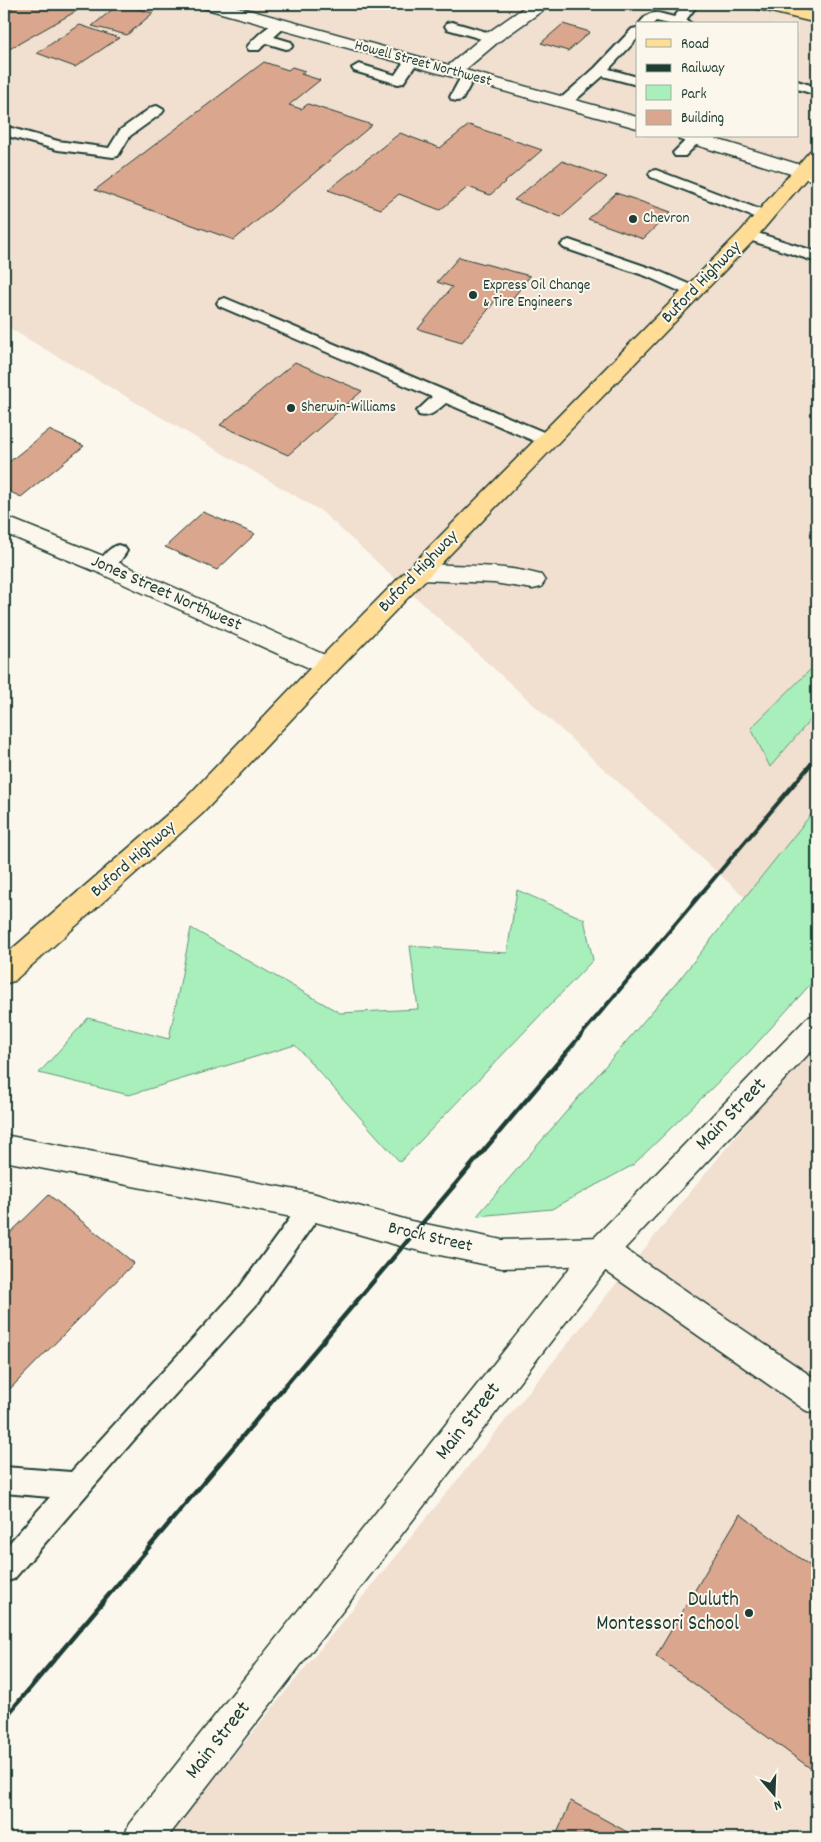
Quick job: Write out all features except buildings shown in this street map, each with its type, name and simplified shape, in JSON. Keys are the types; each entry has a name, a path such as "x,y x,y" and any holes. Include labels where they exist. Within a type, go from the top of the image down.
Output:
{"main road":[{"path":"760,4 817,18"},
{"name":"Buford Highway","path":"4,973 194,807 327,666 694,292 764,216 810,174 817,155"}],"street":[{"name":"Howell Street Northwest","path":"209,4 636,122"},
{"path":"460,74 492,38 540,4"},
{"path":"687,143 810,174"},
{"name":"Jones Street Northwest","path":"4,524 111,558 327,666"},
{"path":"420,572 494,575 533,580"},
{"name":"Main Street","path":"144,1838 602,1251 817,1026"},
{"name":"Brock Street","path":"4,1148 312,1207 411,1235 502,1254 602,1251"},
{"path":"602,1251 817,1399"}],"lane":[{"path":"683,22 692,4"},
{"path":"647,22 652,16 678,22"},
{"path":"280,24 259,42 286,45"},
{"path":"452,26 492,38"},
{"path":"565,102 600,71 636,33"},
{"path":"359,68 398,80 412,60"},
{"path":"600,71 636,81"},
{"path":"457,98 460,74"},
{"path":"798,85 817,91"},
{"path":"4,130 37,143 70,149 113,153 125,132 156,110"},
{"path":"656,174 764,216"},
{"path":"748,235 817,257"},
{"path":"569,244 651,273 694,292"},
{"path":"225,303 548,440"},
{"path":"425,411 444,396"},
{"path":"4,1569 248,1296 312,1207"},
{"path":"4,1480 77,1486"}],"shaded area":[{"path":"4,4 817,4 817,963 321,511 4,325"},
{"path":"817,1036 817,1838 167,1838"}],"green space":[{"path":"817,663 817,712 770,767 751,728"},
{"path":"817,807 817,977 750,1051 633,1165 552,1209 477,1216 678,981"},
{"path":"517,890 584,919 593,960 400,1162 295,1045 129,1095 39,1073 88,1018 169,1039 191,928 340,1013 418,1009 410,946 507,953"}],"railway":[{"path":"565,1054 817,757"},
{"path":"4,1719 566,1053"}],"place":[{"name":"Chevron","path":"633,219"},
{"name":"Express Oil Change & Tire Engineers","path":"473,295"},
{"name":"Sherwin-Williams","path":"291,408"},
{"name":"Duluth Montessori School","path":"749,1613"}]}
